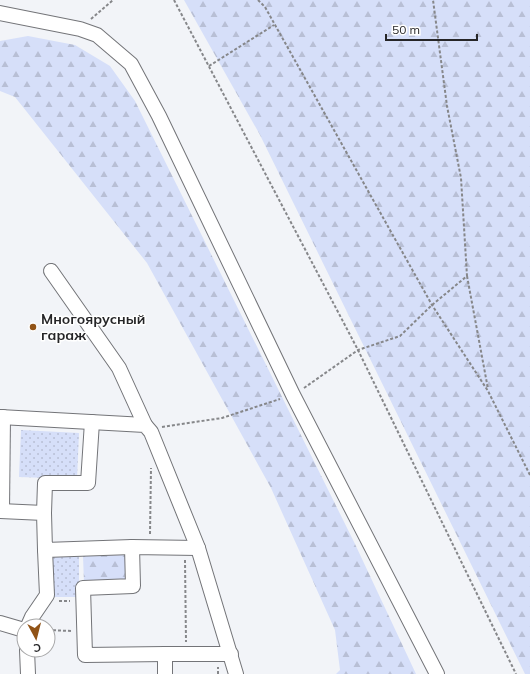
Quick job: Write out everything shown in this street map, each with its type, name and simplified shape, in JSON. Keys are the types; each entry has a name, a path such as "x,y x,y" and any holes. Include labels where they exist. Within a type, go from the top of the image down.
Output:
{"lane":[{"path":"0,13 80,29 97,35 131,64 158,116 293,395 437,674"},
{"path":"51,271 119,368 148,429 231,654 236,674"},
{"path":"44,513 1,511 1,417 92,422 148,429"},
{"path":"32,618 47,595 44,513 45,482 88,483 92,422"},
{"path":"45,550 132,547 192,548"},
{"path":"132,547 133,586 83,588 85,655 231,654"},
{"path":"0,623 16,628"},
{"path":"165,654 165,674"},
{"path":"27,658 28,674"}],"path":[{"path":"80,29 113,0"},
{"path":"174,0 358,350 516,674"},
{"path":"258,0 265,7 432,305 488,391 530,475"},
{"path":"433,0 448,106 461,178 467,276 488,391"},
{"path":"209,66 274,25"},
{"path":"148,429 222,418 293,395 358,350 400,336 432,305 467,276"},
{"path":"150,548 151,463"},
{"path":"186,655 192,548"},
{"path":"42,601 83,601"},
{"path":"56,630 84,630"}],"green space":[{"path":"184,0 530,0 530,674 525,674 260,135"},
{"path":"28,36 75,45 110,66 135,101 355,544 416,674 336,674 340,670 335,630 271,488 147,263 15,97 0,91 0,41"},
{"path":"21,430 79,433 77,479 19,477"},
{"path":"50,554 79,554 79,597 50,597"},
{"path":"128,555 129,582 84,583 83,556"}],"place":[{"name":"Многоярусный гараж","path":"33,327"}]}
